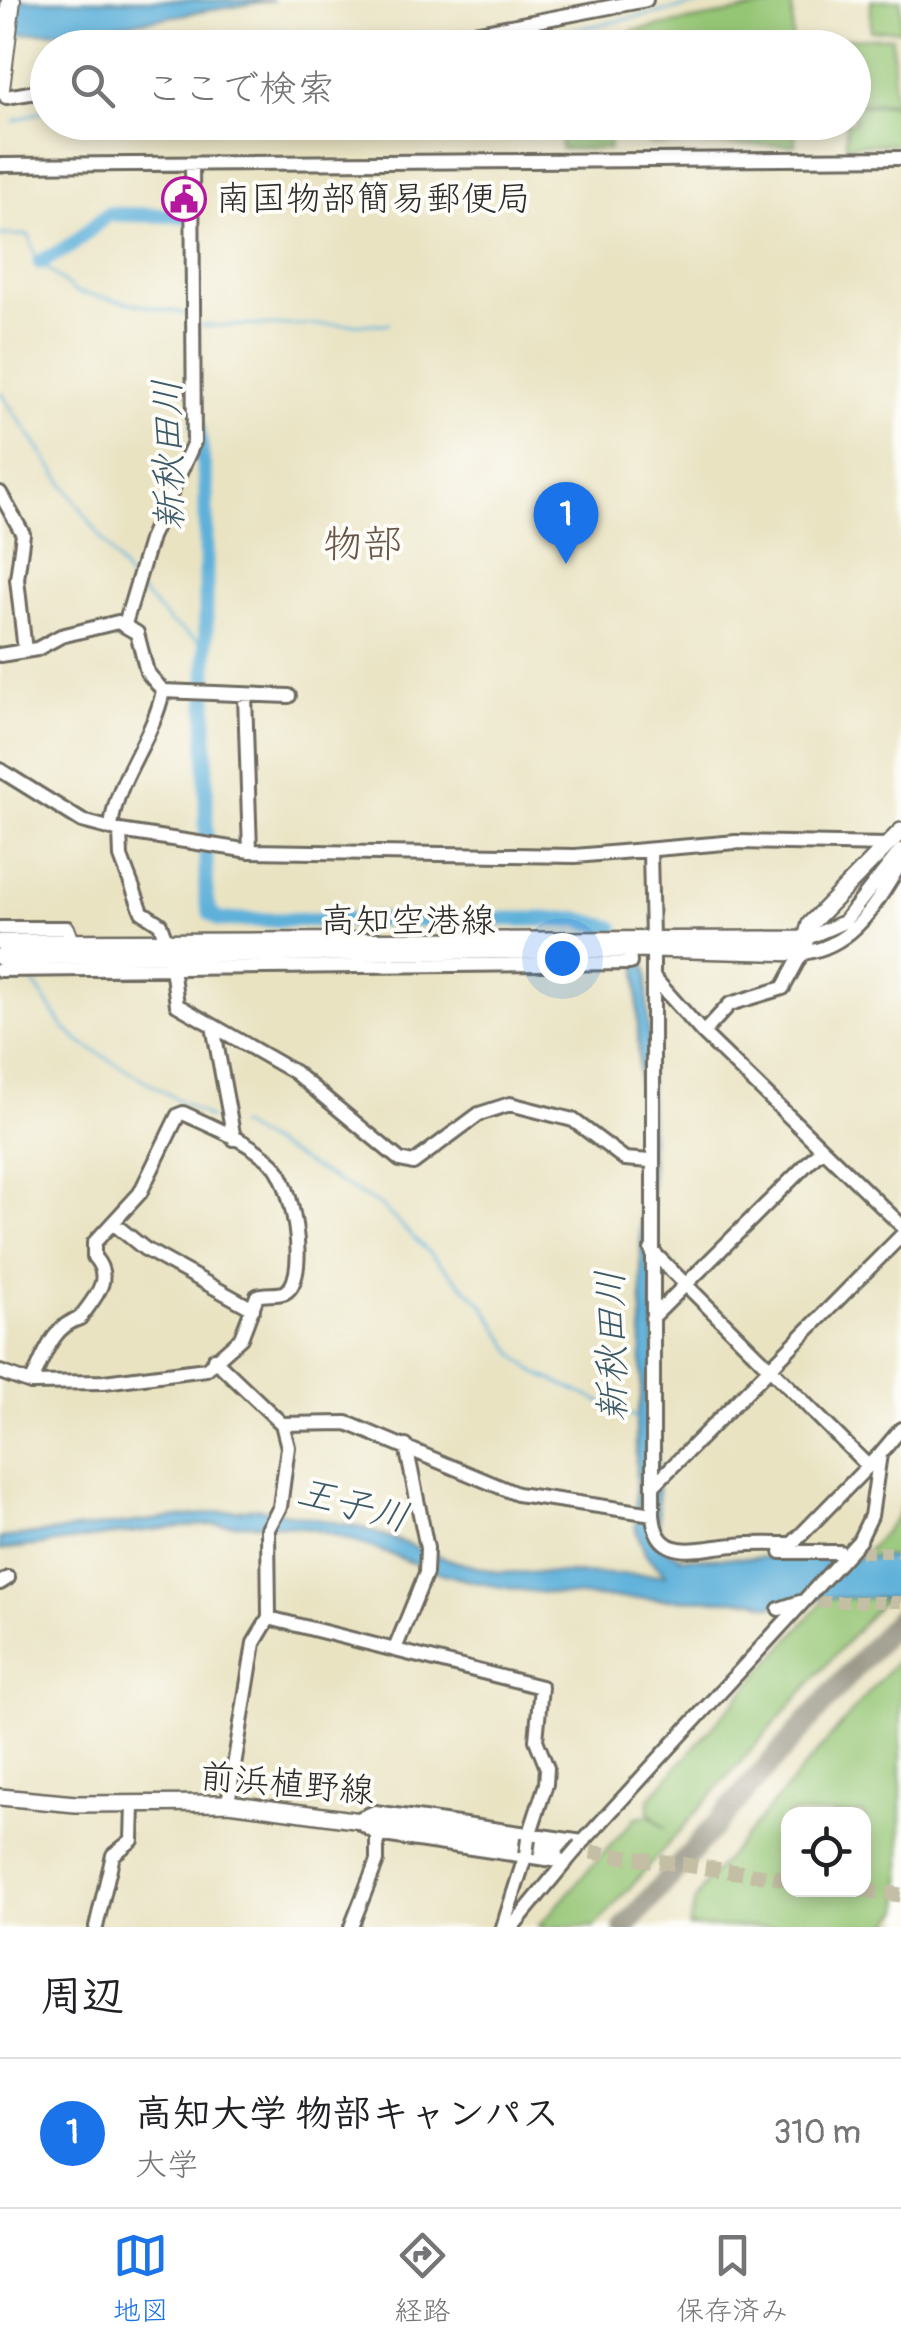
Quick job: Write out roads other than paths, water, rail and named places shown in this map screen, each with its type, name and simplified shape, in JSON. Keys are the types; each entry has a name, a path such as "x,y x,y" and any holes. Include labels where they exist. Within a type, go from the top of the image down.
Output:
{"highway":[{"path":"2,90 12,0"}],"main road":[{"path":"804,946 810,924 894,848 901,830"},
{"name":"高知空港線","path":"0,942 72,941 168,953 629,949 652,943"},
{"name":"高知空港線","path":"0,957 652,943 804,946"},
{"name":"前浜植野線","path":"0,1797 134,1805 228,1803 573,1851"}],"street":[{"path":"490,30 646,0"},
{"path":"2,90 30,90"},
{"path":"0,165 901,158"},
{"path":"125,624 151,537 194,442 192,164"},
{"path":"0,493 23,534 17,579 25,651"},
{"path":"0,655 25,651 108,623 125,624 140,637 147,672 163,691 288,696"},
{"path":"163,691 144,747 117,790 115,830 142,912 160,924 177,1005 294,1072 407,1164 431,1153 490,1107 510,1104 573,1120 624,1159 646,1160"},
{"path":"245,696 250,851"},
{"path":"0,770 82,820 115,830 250,851 575,856 736,842 894,848"},
{"path":"650,852 654,978 646,1160 652,1318 652,1514 658,1537 668,1548 684,1552 792,1544 901,1429"},
{"path":"703,1033 730,1004 783,988 804,946 830,947 851,933 867,917 901,864"},
{"path":"0,928 66,928 72,941"},
{"path":"0,970 168,953"},
{"path":"654,978 703,1033 901,1226"},
{"path":"212,1026 234,1139"},
{"path":"0,1372 31,1382 104,1382 206,1369 241,1338 259,1294 286,1292 300,1244 275,1166 234,1139 184,1113 178,1115 140,1193 94,1243 94,1257 104,1268 104,1282 80,1318 65,1322 56,1332 31,1382"},
{"path":"652,1318 820,1150"},
{"path":"114,1224 145,1249 252,1309"},
{"path":"653,1486 901,1236"},
{"path":"650,1250 868,1466"},
{"path":"214,1359 282,1424 288,1473 280,1507 268,1529 269,1618 254,1643 228,1803"},
{"path":"282,1424 348,1423 517,1494 652,1514"},
{"path":"395,1649 426,1573 427,1548 406,1446"},
{"path":"512,1927 573,1851 859,1540 872,1516 880,1454"},
{"path":"714,1548 840,1552"},
{"path":"779,1609 800,1602"},
{"path":"269,1618 541,1687 536,1740 548,1768 546,1784 504,1927"},
{"path":"96,1927 113,1855 132,1840 134,1805"},
{"path":"356,1820 374,1812 529,1836 573,1851"},
{"path":"356,1820 377,1834 526,1855 573,1851"},
{"path":"351,1927 377,1861 377,1834"}],"water":[{"path":"0,0 274,0 93,29 30,30 30,33 0,35"},
{"path":"637,961 644,961 647,972 659,1545 682,1558 901,1557 901,1598 797,1598 771,1606 757,1600 546,1593 450,1576 354,1541 279,1525 174,1528 0,1550 0,1538 256,1508 360,1527 456,1562 497,1572 666,1575 646,1555 636,1530 636,1419 641,1397 642,1330"}],"waterway":[{"path":"572,30 720,0"},
{"path":"14,121 30,115"},
{"name":"新秋田川","path":"40,262 69,247 108,214 189,216"},
{"path":"0,235 29,235 36,259 75,292 186,314"},
{"path":"199,326 389,324"},
{"path":"0,392 133,584"},
{"name":"新秋田川","path":"198,425 206,486 206,692"},
{"path":"140,591 171,623 206,646"},
{"name":"新秋田川","path":"206,697 206,898 210,913 220,920 578,919 613,928"},
{"path":"30,977 64,1028 81,1043 209,1118"},
{"path":"238,1125 381,1206 484,1306 515,1355 536,1373 635,1417"}],"tunnel":[{"path":"843,1552 901,1552"},
{"path":"800,1602 901,1602"},
{"path":"568,1849 781,1878"},
{"path":"871,1891 901,1895"}],"place":[{"name":"南国物部簡易郵便局","path":"184,199"},
{"name":"高知大学 物部キャンパス","path":"566,564"}],"district":[{"name":"物部","path":"363,544"}],"water label":[{"name":"王子川","path":"353,1505"}]}
